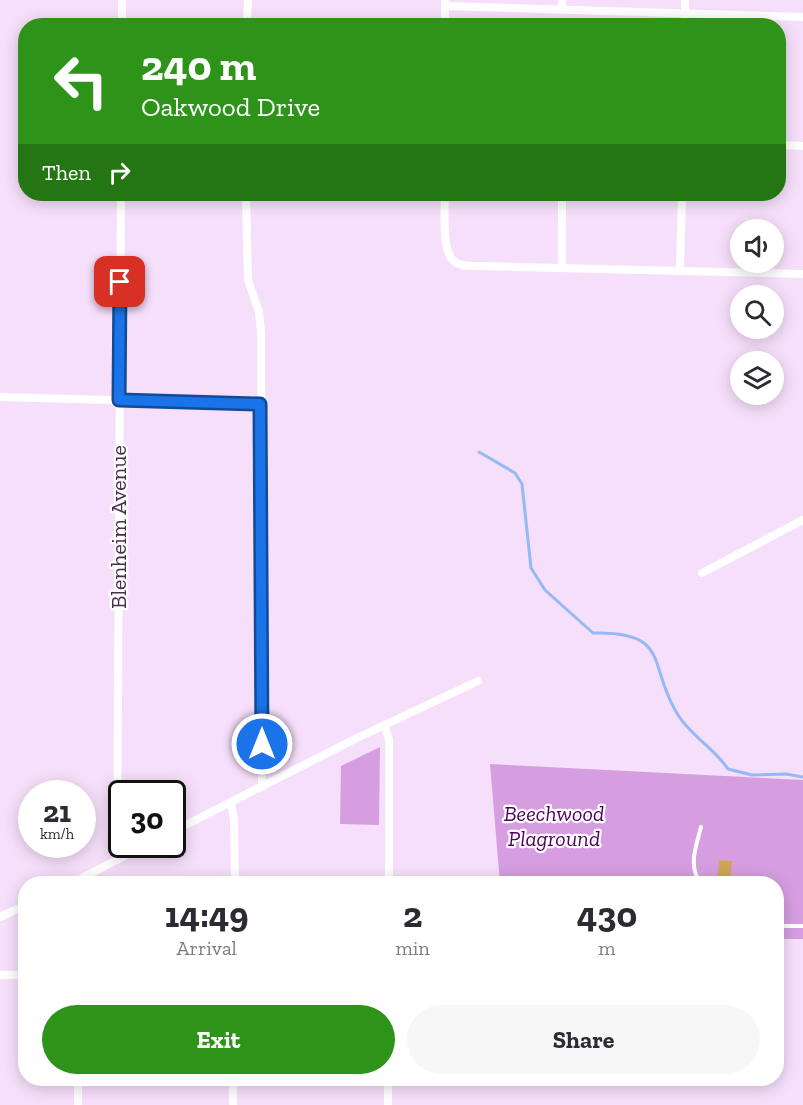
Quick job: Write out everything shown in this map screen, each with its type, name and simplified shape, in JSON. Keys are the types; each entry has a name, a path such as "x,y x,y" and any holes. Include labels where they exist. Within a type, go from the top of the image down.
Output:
{"street":[{"path":"122,0 122,18"},
{"path":"247,18 248,0"},
{"path":"562,0 562,9"},
{"path":"685,0 685,18"},
{"path":"445,3 803,17"},
{"path":"786,146 803,146"},
{"name":"Blenheim Avenue","path":"117,860 121,201"},
{"path":"246,201 248,280 258,312 261,332 262,787"},
{"path":"445,201 446,246 449,255 457,263 482,266 803,274"},
{"path":"562,201 562,267"},
{"path":"680,270 682,201"},
{"path":"0,397 260,404"},
{"path":"702,573 803,520"},
{"path":"186,825 384,725 478,681"},
{"path":"384,725 389,739 389,876"},
{"path":"231,803 234,820 235,876"},
{"path":"88,876 121,858"},
{"path":"0,918 18,909"},
{"path":"0,975 18,975"},
{"path":"78,1086 78,1105"},
{"path":"233,1086 233,1105"},
{"path":"388,1086 388,1105"}],"lane":[{"path":"695,876 692,865 701,827"},
{"path":"784,926 803,926"}],"green space":[{"path":"380,747 379,825 340,824 341,766"},
{"name":"Beechwood Plaground","path":"490,764 803,780 803,939 784,939 784,876 499,876"}],"building":[{"path":"719,860 732,861 731,876 718,876"}],"waterway":[{"path":"479,452 515,473 522,484 531,568 545,590 593,633 618,634 635,638 646,645 654,655 678,715 728,769 752,775 786,774 803,777"}],"route":[{"path":"120,282 119,400 260,404 262,744"}]}
